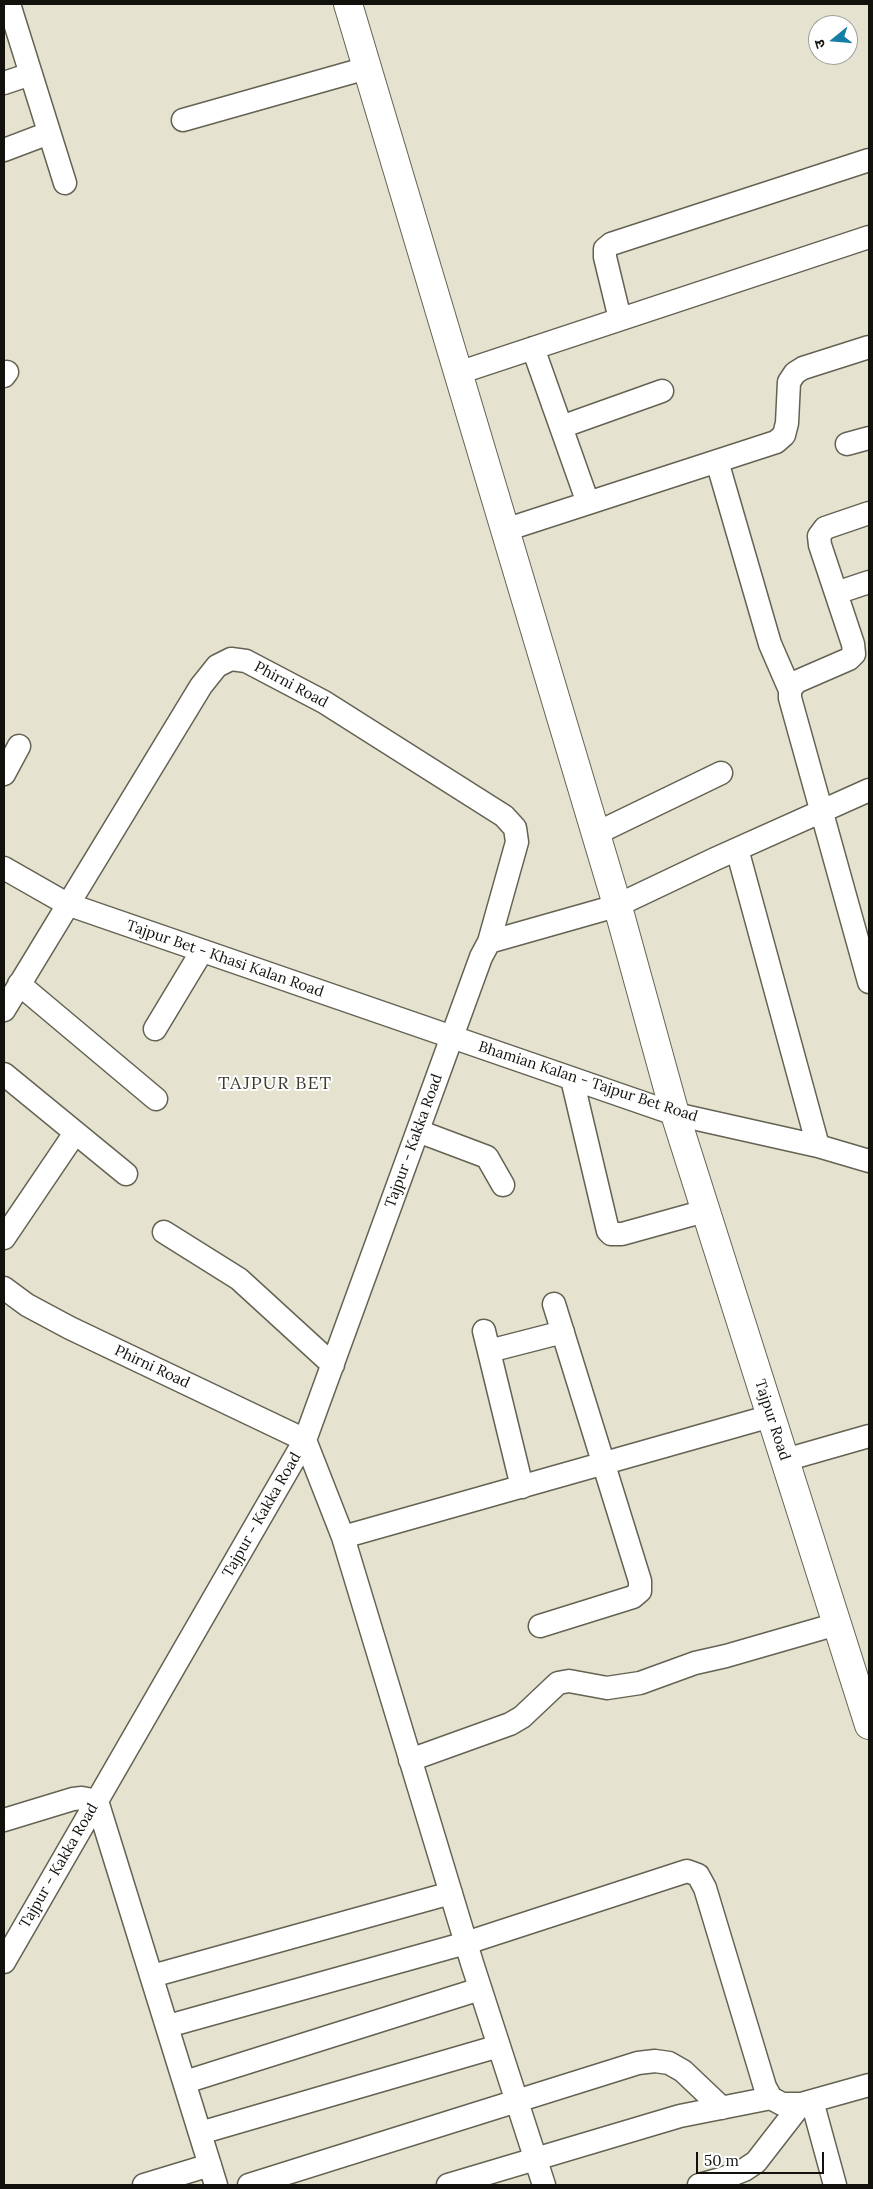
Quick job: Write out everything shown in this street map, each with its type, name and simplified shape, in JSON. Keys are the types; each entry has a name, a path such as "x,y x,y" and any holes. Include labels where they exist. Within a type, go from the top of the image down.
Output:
{"main road":[{"name":"Tajpur Road","path":"348,4 595,834 675,1114 837,1624 862,1675 869,1725"}],"street":[{"path":"8,12 31,74 65,182"},
{"path":"183,120 367,68"},
{"path":"4,83 31,74"},
{"path":"4,150 49,133"},
{"path":"620,319 605,257 605,249 611,244 869,160"},
{"path":"458,373 869,237"},
{"path":"533,348 588,503"},
{"path":"505,530 776,442 784,435 787,423 789,382 795,374 803,368 869,348"},
{"path":"561,427 662,391"},
{"path":"847,444 869,438"},
{"path":"717,461 770,644 790,690 790,698 869,982"},
{"path":"790,690 796,682 862,652 853,644 820,545 820,536 825,528 869,513"},
{"path":"836,593 869,582"},
{"name":"Phirni Road","path":"4,1010 201,686 217,666 231,660 246,661 324,702 504,816 514,828 517,842 489,942 452,1037"},
{"path":"4,774 19,746"},
{"path":"595,834 721,773"},
{"path":"489,942 616,906 869,790"},
{"path":"737,849 818,1146"},
{"name":"Tajpur Bet - Khasi Kalan Road","path":"4,868 67,904 452,1037"},
{"path":"155,1029 202,951"},
{"path":"19,984 156,1099"},
{"name":"Bhamian Kalan - Tajpur Bet Road","path":"452,1037 675,1114 818,1146 869,1161"},
{"name":"Tajpur - Kakka Road","path":"4,1962 305,1440 452,1037"},
{"path":"4,1074 126,1174"},
{"path":"572,1078 608,1230 611,1234 622,1234 705,1211"},
{"path":"418,1131 487,1157 503,1186"},
{"path":"4,1238 75,1133"},
{"path":"164,1232 239,1278 332,1365"},
{"name":"Phirni Road","path":"4,1288 27,1306 70,1328 305,1440"},
{"path":"540,1626 633,1597 640,1591 640,1581 554,1304"},
{"path":"522,1486 486,1341 563,1332"},
{"path":"343,1537 771,1416"},
{"path":"785,1460 869,1436"},
{"path":"305,1440 343,1537 480,1989 544,2185"},
{"path":"410,1760 510,1724 522,1717 558,1684 569,1680 607,1688 640,1683 695,1663 837,1624"},
{"path":"4,1820 73,1799 97,1800 213,2175 144,2185"},
{"path":"168,2026 466,1943 687,1871 698,1875 705,1888 764,2087 771,2098 782,2104 806,2102 869,2085"},
{"path":"152,1976 451,1893"},
{"path":"185,2082 480,1989"},
{"path":"200,2133 499,2046"},
{"path":"249,2185 638,2063 655,2061 668,2063 682,2071 722,2108"},
{"path":"448,2185 680,2116 771,2098"},
{"path":"699,2185 744,2170 756,2162 806,2102"},
{"path":"806,2102 835,2185"}],"district":[{"name":"TAJPUR BET","path":"275,1084"}]}
